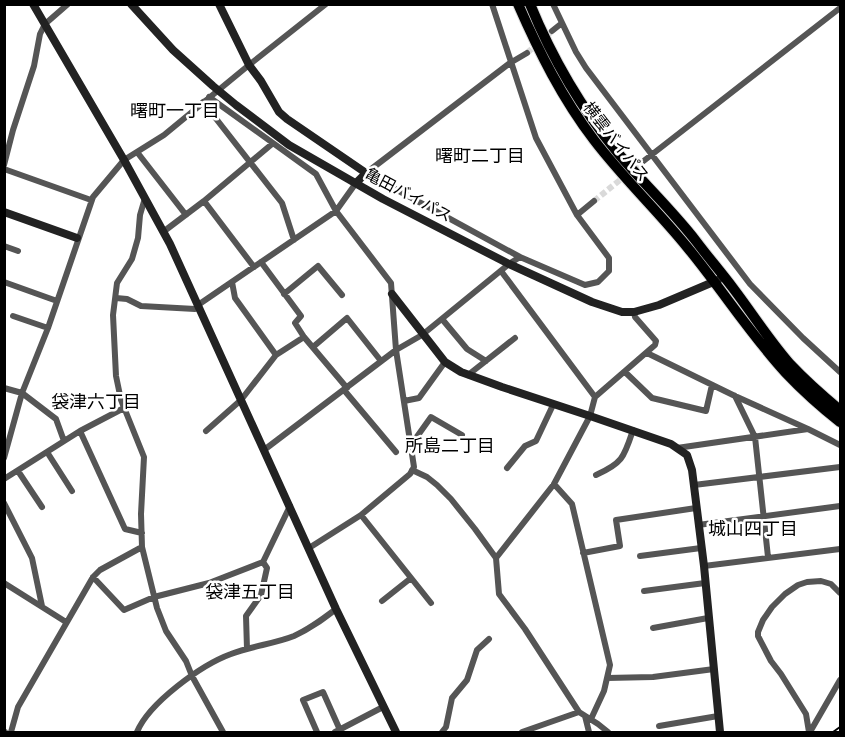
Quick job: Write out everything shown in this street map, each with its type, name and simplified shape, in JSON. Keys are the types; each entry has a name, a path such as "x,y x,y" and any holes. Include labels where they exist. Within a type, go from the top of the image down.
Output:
{"highway":[{"name":"横雲バイパス","path":"518,4 545,63 581,122 610,161 719,279"},
{"name":"横雲バイパス","path":"530,4 554,57 590,116 618,154 676,216 719,279"},
{"path":"719,279 791,364 840,410"},
{"path":"719,279 755,336 785,372 840,422"}],"street":[{"path":"33,4 163,232 336,609 396,732"},
{"path":"68,4 45,24 40,34 34,66 13,130 4,167 91,200"},
{"name":"亀田バイパス","path":"131,4 173,50 218,90 290,145 383,199 509,264 592,302 621,312 634,312 659,305 719,279"},
{"path":"219,4 249,65 279,112 287,119 366,173 520,257 585,285 598,282 609,271 609,258 577,215 536,138 492,4"},
{"path":"4,458 22,393 48,328 91,200 124,160 164,135 326,4"},
{"path":"553,4 585,68 750,284 840,372"},
{"path":"640,164 840,8"},
{"path":"552,31 562,23"},
{"path":"116,298 127,299 141,306 195,309 336,211 366,173 510,63 527,53"},
{"path":"209,97 316,174 336,211 391,283 396,350 414,467 410,474 361,515 309,548"},
{"path":"204,102 282,203 294,240"},
{"path":"163,232 272,144"},
{"path":"137,152 186,215"},
{"path":"145,198 132,259 117,283 113,315 116,376 124,408 144,457 142,547 157,608 166,631 186,661 222,732"},
{"path":"204,201 302,316 295,323 304,337 396,452"},
{"path":"577,215 594,201"},
{"path":"4,212 77,238"},
{"path":"4,246 18,251"},
{"path":"264,450 381,361 442,319 520,257"},
{"path":"284,294 318,266 342,295"},
{"path":"719,279 738,268"},
{"path":"501,272 595,397"},
{"path":"4,282 57,301"},
{"path":"232,282 236,298 276,355"},
{"path":"392,294 445,362 468,375 633,430 671,444 687,455 692,470 704,566 720,732"},
{"path":"496,558 554,484 590,416 595,397 655,345 656,341 635,317 634,312"},
{"path":"13,316 48,328"},
{"path":"313,347 347,318 381,361"},
{"path":"442,319 467,349 486,361"},
{"path":"206,431 241,400 276,355 304,337"},
{"path":"468,375 515,338"},
{"path":"647,353 840,445"},
{"path":"404,401 419,398 445,362"},
{"path":"625,372 652,398 706,411 712,385"},
{"path":"4,388 22,393 56,419 64,441"},
{"path":"735,396 754,437 768,557"},
{"path":"507,468 525,446 536,441 553,405"},
{"path":"4,479 80,431 124,408"},
{"path":"411,445 431,417 462,435"},
{"path":"677,448 808,429"},
{"path":"596,475 609,469 624,457 633,430"},
{"path":"80,431 125,529 142,533"},
{"path":"46,452 72,491"},
{"path":"694,485 840,467"},
{"path":"412,470 428,477 476,528 496,558 499,594 585,715 608,732"},
{"path":"18,471 42,507"},
{"path":"522,732 585,715 604,691 609,665 572,504 554,484"},
{"path":"4,503 32,558 42,606"},
{"path":"93,577 124,610 154,597 209,583 263,562 290,506"},
{"path":"698,525 840,506"},
{"path":"583,553 620,546 616,520 696,508"},
{"path":"361,515 431,603"},
{"path":"11,732 18,707 93,577 100,570 142,547"},
{"path":"640,556 701,548"},
{"path":"704,566 840,549"},
{"path":"247,649 246,616 261,595 267,568 263,562"},
{"path":"382,601 411,578"},
{"path":"810,732 806,714 771,661 758,632 772,607 798,585 821,581 831,584 840,593"},
{"path":"4,583 66,621"},
{"path":"644,591 705,583"},
{"path":"137,732 150,711 202,669 230,654 292,636 312,627 336,609"},
{"path":"653,628 708,618"},
{"path":"442,732 446,727 452,698 467,680 477,650 489,639"},
{"path":"607,678 653,677 714,669"},
{"path":"810,732 840,680"},
{"path":"317,732 303,700 323,692 342,730 383,707"},
{"path":"585,715 589,732"},
{"path":"659,726 718,716"}],"tunnel":[{"path":"527,53 552,31"},
{"path":"594,201 641,163"}],"railway":[{"path":"833,732 840,727"}],"district":[{"name":"曙町一丁目","path":"175,110"},
{"name":"曙町二丁目","path":"480,155"},
{"name":"袋津六丁目","path":"96,401"},
{"name":"所島二丁目","path":"450,445"},
{"name":"城山四丁目","path":"753,528"},
{"name":"袋津五丁目","path":"250,591"}]}
